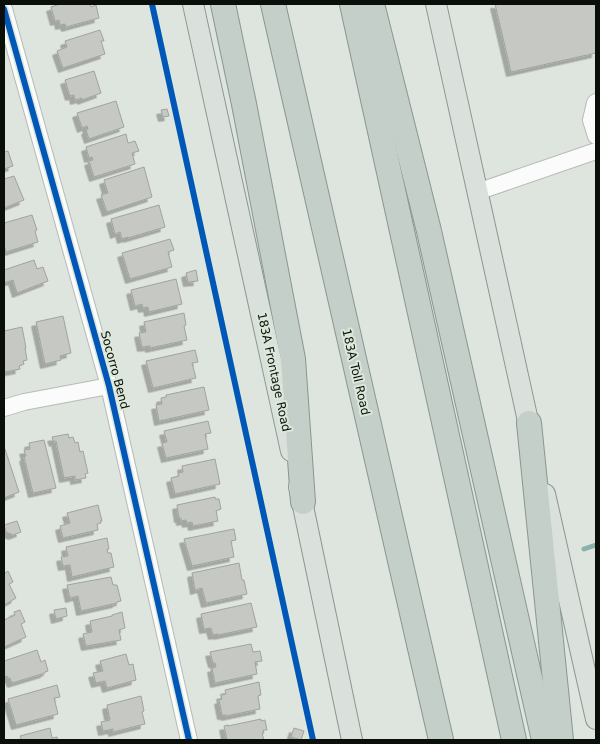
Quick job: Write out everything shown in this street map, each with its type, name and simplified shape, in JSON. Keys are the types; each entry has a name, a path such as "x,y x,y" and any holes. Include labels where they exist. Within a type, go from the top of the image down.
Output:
{"highway":[{"path":"223,4 293,359 303,502"},
{"name":"183A Toll Road","path":"273,4 440,740"},
{"path":"352,4 514,740"},
{"path":"372,4 429,231 544,740"},
{"path":"529,424 561,740"}],"main road":[{"name":"183A Frontage Road","path":"193,4 303,502 352,740"},
{"path":"436,4 596,719"}],"street":[{"name":"Socorro Bend","path":"4,9 109,386 189,740"},
{"path":"596,102 591,120 596,136"},
{"path":"477,192 596,151"},
{"path":"4,408 24,402 109,386"}],"building":[{"path":"60,4 90,4 91,7 96,5 99,18 66,27 65,24 60,25 59,20 55,21 51,7"},
{"path":"495,4 596,4 596,53 511,72"},
{"path":"100,30 104,41 101,41 105,54 63,68 57,51 67,47 65,41"},
{"path":"94,71 101,93 82,100 82,98 75,100 74,95 70,96 65,80"},
{"path":"116,101 124,127 89,139 86,130 88,129 87,126 82,128 77,113"},
{"path":"167,109 169,116 163,117 161,110"},
{"path":"126,134 128,143 135,141 139,151 132,153 135,164 94,177 89,161 93,160 92,157 89,158 86,147"},
{"path":"8,151 13,166 4,169 4,152"},
{"path":"144,167 152,197 107,212 101,195 108,193 104,180"},
{"path":"14,176 24,200 4,208 4,179"},
{"path":"159,205 165,227 122,239 120,232 115,234 111,219"},
{"path":"32,215 37,230 35,231 38,242 6,252 4,245 4,223"},
{"path":"170,239 174,250 168,252 172,267 130,279 122,253"},
{"path":"34,260 37,269 43,267 48,281 17,293 13,280 4,283 4,270"},
{"path":"196,270 198,281 188,282 186,273"},
{"path":"176,279 182,304 149,312 148,307 143,308 142,304 135,306 131,290"},
{"path":"184,313 187,340 150,348 150,346 142,347 139,333 146,332 144,322"},
{"path":"63,316 71,353 60,356 61,360 45,364 36,322"},
{"path":"22,327 27,360 23,361 24,364 19,366 20,369 5,372 4,331"},
{"path":"195,350 198,362 192,363 196,378 153,388 146,361"},
{"path":"204,387 209,410 159,421 156,405 162,404 161,398 166,397 166,395"},
{"path":"208,421 211,433 205,434 208,449 166,458 162,443 167,442 164,431"},
{"path":"68,434 69,438 73,437 75,443 78,442 80,452 83,451 88,473 85,474 86,478 75,480 75,476 64,478 56,441 54,442 52,437"},
{"path":"44,440 56,488 33,493 24,450 30,449 29,443"},
{"path":"4,449 19,492 4,498"},
{"path":"215,459 220,484 175,494 171,478 179,476 178,473 183,472 182,466"},
{"path":"215,497 215,499 219,499 221,509 216,511 218,521 193,526 192,522 187,523 186,520 181,521 181,518 179,518 177,505"},
{"path":"98,505 102,521 97,524 98,530 63,538 60,526 70,523 67,513"},
{"path":"17,521 21,532 13,535 6,532 4,525"},
{"path":"234,529 236,540 231,541 234,557 192,566 184,539"},
{"path":"107,538 109,549 107,549 108,553 111,553 114,567 72,577 70,565 63,566 61,557 68,556 66,547"},
{"path":"239,563 247,594 206,603 202,588 195,590 192,573"},
{"path":"8,571 13,582 9,584 16,598 4,605 4,574"},
{"path":"111,577 113,585 117,585 121,601 81,611 78,596 70,598 67,585"},
{"path":"251,603 257,627 218,635 213,635 211,628 204,629 201,614"},
{"path":"66,608 67,616 56,619 54,610"},
{"path":"20,610 25,622 21,624 26,637 4,647 4,620 15,615 14,612"},
{"path":"122,612 125,628 119,630 121,640 86,646 83,634 92,632 90,621"},
{"path":"251,644 253,652 260,651 262,661 255,662 257,674 215,683 212,668 216,667 210,652"},
{"path":"37,650 41,662 45,660 48,671 12,683 10,678 4,677 4,661"},
{"path":"126,654 129,665 133,664 136,680 107,688 105,681 96,683 93,673 103,671 100,661"},
{"path":"259,682 261,695 258,696 260,709 226,716 222,715 219,700 222,699 221,695 226,694 225,690"},
{"path":"57,685 60,697 54,698 58,714 16,725 8,699"},
{"path":"141,696 145,724 113,732 113,729 103,731 101,722 110,720 107,705"},
{"path":"261,719 261,721 265,720 267,730 263,730 264,733 262,733 264,740 227,740 224,726"},
{"path":"50,728 52,738 57,737 58,740 22,740 20,736"},
{"path":"294,728 304,731 301,740 291,737"}],"waterway":[{"path":"584,549 596,545"}],"cycle path":[{"path":"152,4 313,740"},
{"path":"4,9 109,386 189,740"}]}
